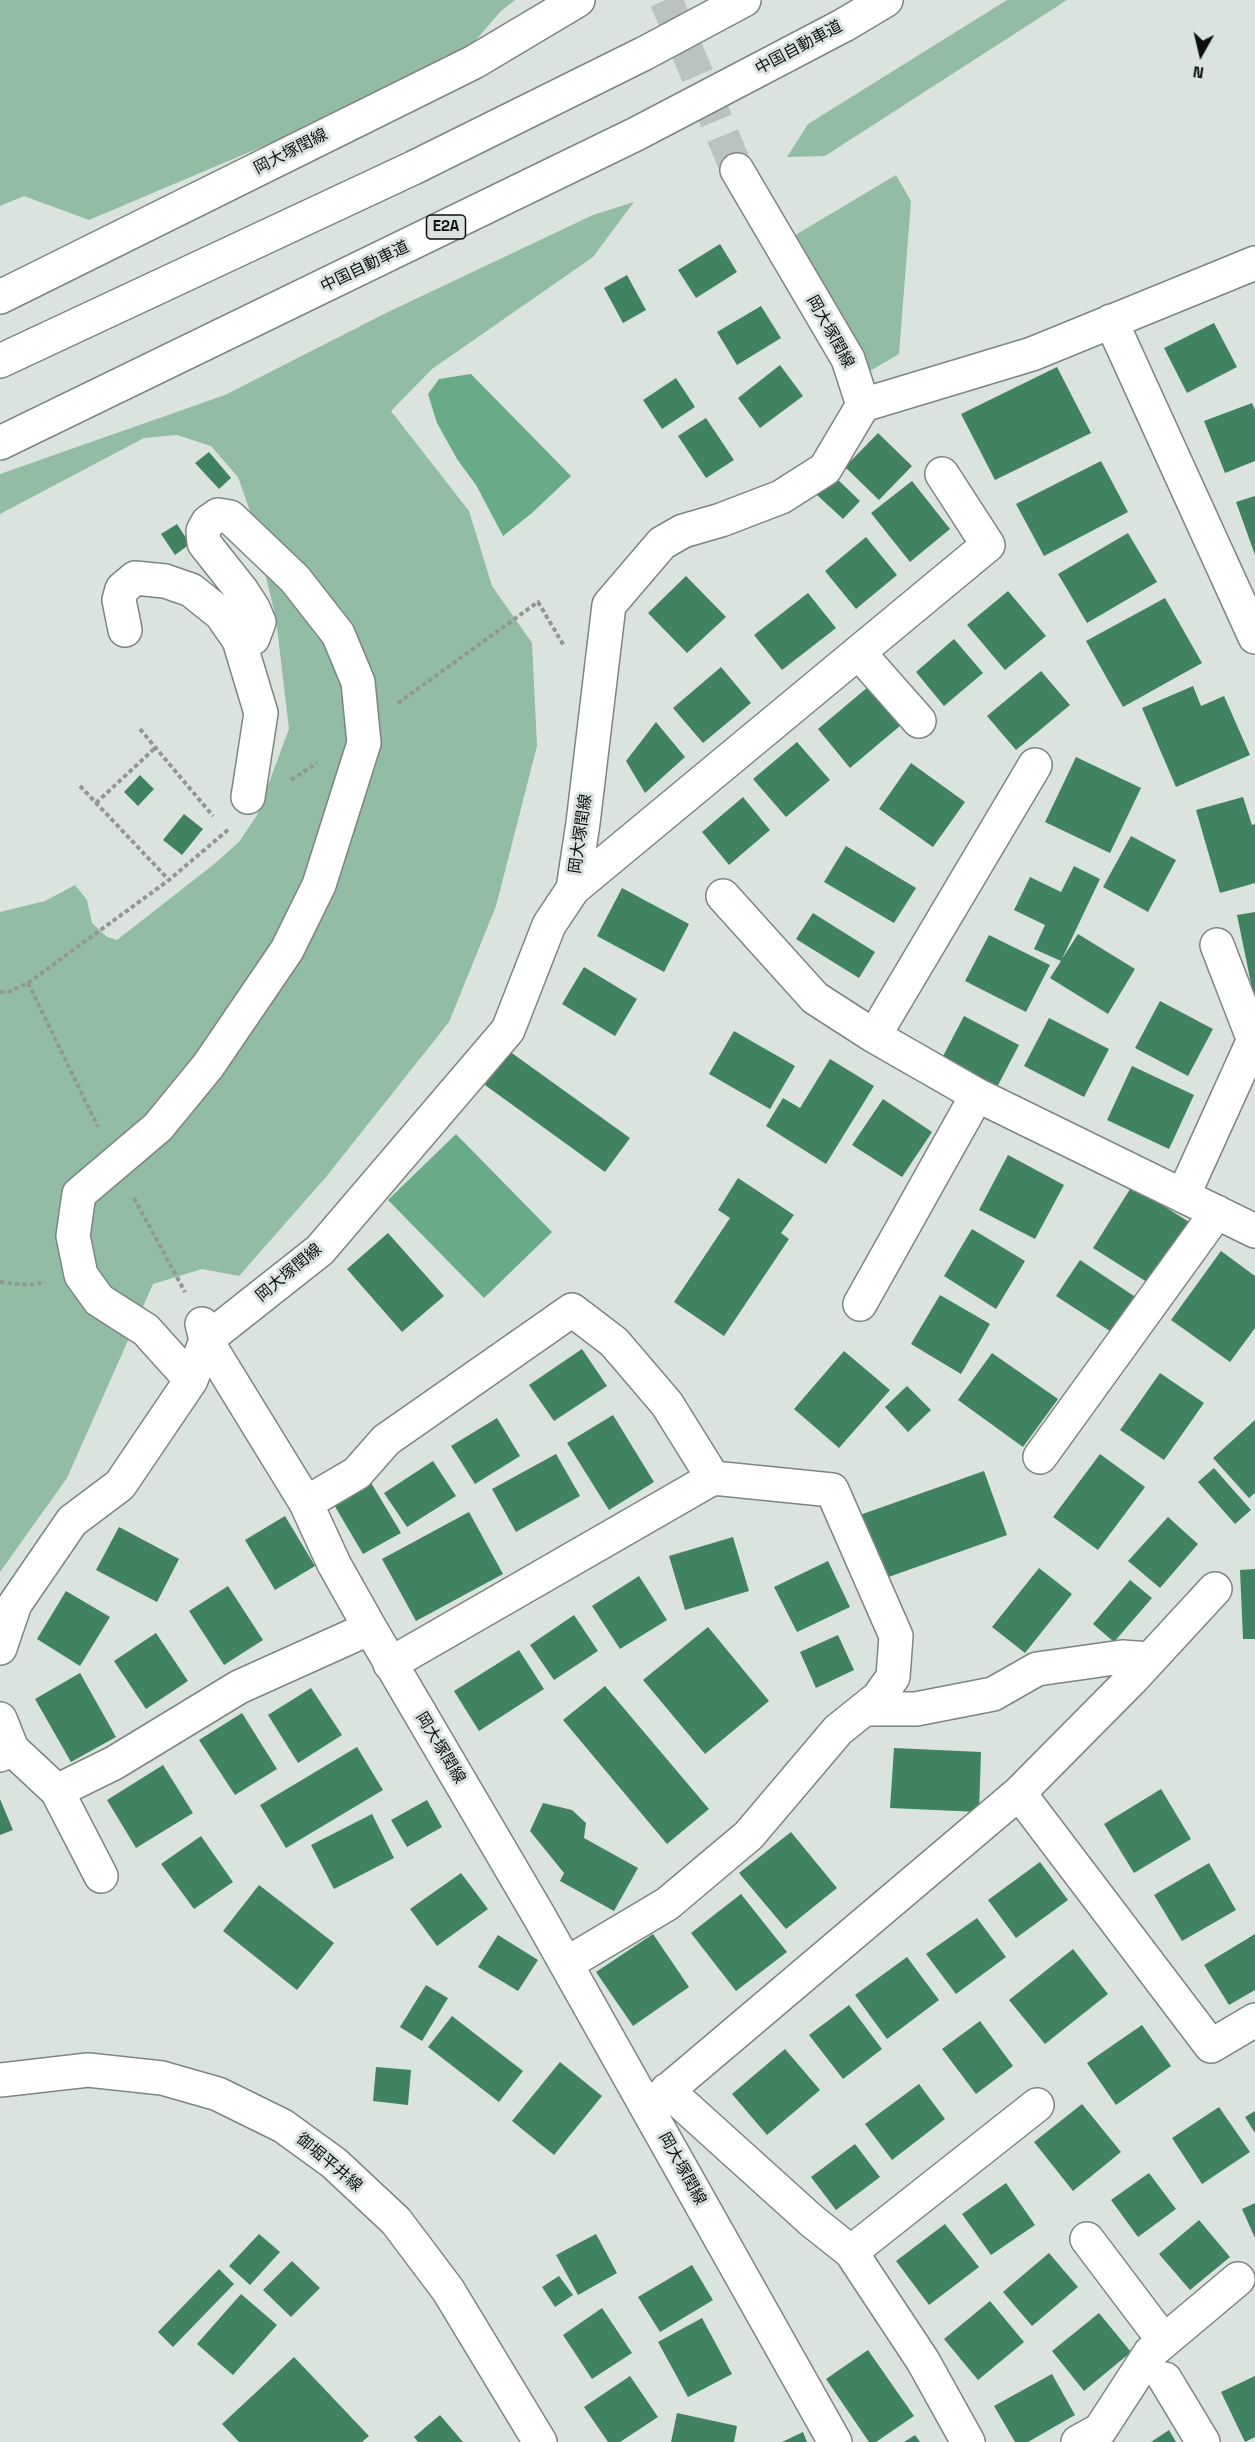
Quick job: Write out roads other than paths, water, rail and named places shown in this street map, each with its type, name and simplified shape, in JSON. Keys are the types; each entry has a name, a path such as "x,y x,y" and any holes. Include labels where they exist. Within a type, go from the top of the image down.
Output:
{"main road":[{"name":"岡大塚閏線","path":"0,297 474,62 578,0"},
{"path":"0,361 413,168 645,53 744,0"},
{"name":"中国自動車道","path":"0,443 636,134 844,25 886,0"},
{"name":"岡大塚閏線","path":"737,170 848,359 863,405 825,469 781,496 721,520 683,531 662,543 609,605 573,889 549,925 508,1030 320,1250 204,1332 306,1503 334,1564 390,1664 566,1964 657,2099 835,2442"},
{"path":"863,405 1032,354 1255,262"},
{"path":"1111,321 1255,637"},
{"path":"573,889 988,545 942,474"},
{"path":"191,1380 146,1330 99,1300 81,1275 73,1236 79,1194 158,1127 208,1066 287,950 320,885 364,743 358,682 338,634 295,579 230,517 218,515 207,522 203,531 204,543 242,591 259,622 253,638 239,640"},
{"path":"125,630 119,600 122,589 135,579 165,581 191,590 222,614 239,640 261,713 248,797"},
{"path":"859,653 919,721"},
{"path":"874,1036 1035,765"},
{"path":"723,896 815,998 874,1036 977,1095 1255,1231"},
{"path":"1183,1196 1254,1037 1217,945"},
{"path":"860,1304 977,1095"},
{"path":"1040,1457 1217,1212"},
{"path":"306,1503 357,1473 386,1440 572,1310 614,1342 667,1404 713,1478"},
{"path":"0,1648 15,1604 72,1521 120,1485 191,1380 204,1332"},
{"path":"390,1664 713,1478 832,1490 896,1636 893,1677 878,1698 838,1730 749,1835 667,1904 566,1964"},
{"path":"968,2442 923,2361 851,2252 657,2099 1019,1793 1215,1589"},
{"path":"57,1791 114,1763 239,1686 370,1628"},
{"path":"864,1709 916,1709 993,1694 1037,1669 1122,1658 1150,1659"},
{"path":"0,1719 6,1752 57,1791 101,1876"},
{"path":"1019,1793 1211,2046 1255,2020"},
{"name":"御堀平井線","path":"0,2080 87,2070 162,2078 218,2094 283,2126 334,2163 396,2221 448,2290 540,2442"},
{"path":"851,2252 1037,2105"},
{"path":"1087,2239 1164,2341"},
{"path":"1078,2442 1100,2430 1150,2353 1238,2279"},
{"path":"1165,2379 1203,2442"}],"tunnel":[{"path":"666,0 737,170"}]}
